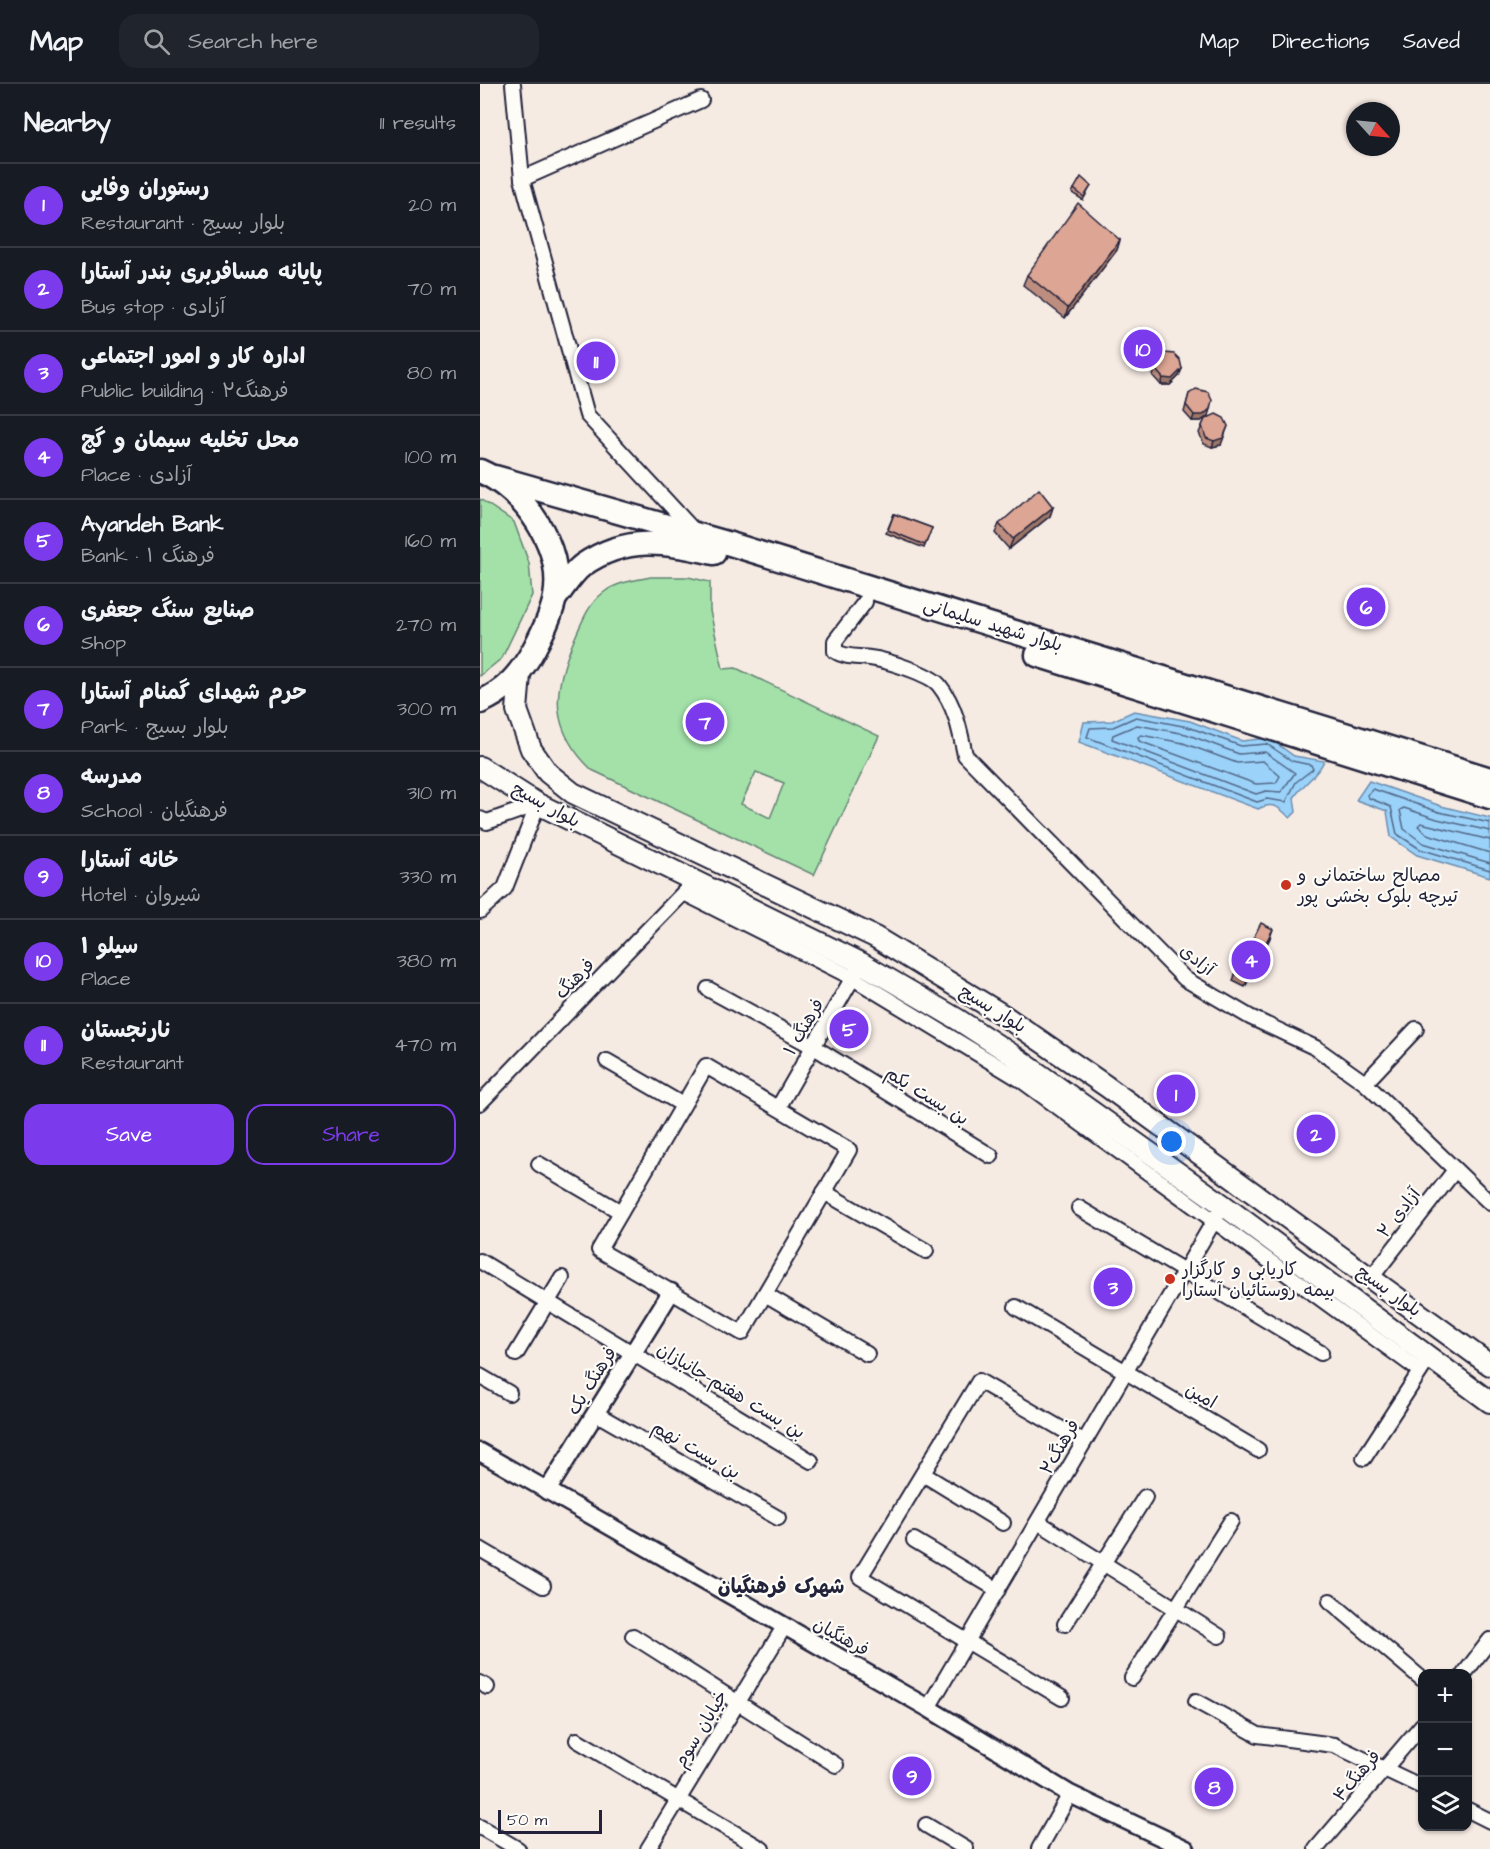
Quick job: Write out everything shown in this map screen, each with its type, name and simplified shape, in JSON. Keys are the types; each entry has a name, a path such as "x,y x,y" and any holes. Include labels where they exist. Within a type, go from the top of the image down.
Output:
{"highway":[{"name":"بلوار شهید سلیمانی","path":"487,474 696,534 1490,779"},
{"path":"480,702 492,697 520,675 541,637 556,597 554,561 542,528 522,499 487,474"},
{"name":"بلوار شهید سلیمانی","path":"556,597 582,565 618,548 643,542 686,547 728,557 1490,797"}],"main road":[{"name":"بلوار بسیج","path":"520,675 517,710 531,749 548,773 573,793 875,938 1041,1040 1490,1365"},
{"name":"بلوار بسیج","path":"480,767 538,804 1011,1054 1218,1213 1425,1364 1490,1402"},
{"path":"857,971 875,938"}],"street":[{"path":"513,84 522,179 587,415 696,534"},
{"path":"522,179 701,100"},
{"name":"آزادی","path":"865,602 835,641 835,651 846,656 872,658 905,668 938,684 957,719 964,755 1185,979 1250,1017 1316,1048 1365,1083 1490,1203"},
{"path":"480,819 487,822 538,804"},
{"path":"480,911 505,888 538,804"},
{"name":"فرهنگ","path":"480,1103 690,886"},
{"name":"فرهنگ ۱","path":"778,1108 857,971"},
{"name":"بن بست یکم","path":"708,989 814,1047 991,1156"},
{"path":"1365,1083 1416,1029"},
{"path":"607,1061 683,1105"},
{"path":"706,1066 778,1108 849,1150 742,1333 599,1250 706,1066"},
{"path":"539,1164 621,1212"},
{"name":"آزادی ۲","path":"1371,1278 1455,1170"},
{"path":"824,1191 927,1251"},
{"path":"1079,1208 1321,1353"},
{"name":"فرهنگ۲","path":"928,1708 1218,1213"},
{"name":"بن بست هفتم-جانبازان","path":"480,1261 811,1461"},
{"path":"516,1354 562,1278"},
{"name":"فرهنگ یک","path":"547,1491 671,1292"},
{"path":"765,1294 867,1354"},
{"name":"امین","path":"1016,1307 1258,1450"},
{"path":"1364,1458 1425,1364"},
{"path":"480,1376 509,1393"},
{"path":"1062,1698 860,1577 979,1381 1084,1442"},
{"name":"بن بست نهم","path":"595,1413 778,1518"},
{"name":"فرهنگیان","path":"480,1452 928,1708 1070,1794 1186,1849"},
{"path":"922,1474 1003,1523"},
{"path":"1065,1624 1145,1497"},
{"path":"1132,1678 1231,1521"},
{"path":"1038,1522 1219,1636"},
{"path":"914,1540 998,1590"},
{"path":"480,1549 543,1586"},
{"path":"1330,1601 1418,1676"},
{"name":"خیابان سوم","path":"648,1849 784,1627"},
{"path":"633,1636 836,1765"},
{"path":"1468,1669 1490,1640"},
{"path":"1196,1701 1258,1735 1334,1745 1418,1785"},
{"name":"فرهنگ۴","path":"1316,1849 1388,1769 1418,1730"},
{"path":"577,1740 762,1849"},
{"path":"1038,1849 1070,1794"},
{"path":"1472,1812 1490,1821"},
{"path":"926,1825 966,1849"},
{"path":"480,1827 518,1849"}],"green space":[{"path":"480,499 514,522 529,563 532,595 502,658 480,676"},
{"path":"651,577 688,577 710,582 710,611 723,669 736,668 879,736 814,875 592,770 568,740 559,709 561,676 582,621 593,603 608,589 626,582","holes":["756,772 784,783 770,818 741,804"]}],"water":[{"path":"1134,711 1190,721 1242,741 1269,738 1294,756 1324,761 1294,798 1296,812 1290,818 1276,806 1268,805 1258,809 1079,742 1084,722 1112,721"},
{"path":"1369,781 1441,806 1490,818 1490,877 1417,855 1391,837 1387,811 1356,800"}],"building":[{"path":"1081,177 1091,186 1084,197 1074,189"},
{"path":"1078,203 1120,240 1068,308 1027,275"},
{"path":"1142,328 1155,331 1159,340 1157,349 1150,354 1140,354 1132,345 1133,336"},
{"path":"1165,353 1174,354 1180,360 1182,369 1172,379 1163,378 1155,369 1158,358"},
{"path":"1196,389 1208,392 1212,400 1210,409 1203,415 1194,415 1186,405 1189,394"},
{"path":"1216,414 1224,418 1228,426 1223,438 1214,441 1206,438 1202,426 1205,419"},
{"path":"1039,489 1053,507 1013,539 999,524"},
{"path":"894,514 932,528 925,545 888,530"},
{"path":"1261,923 1273,929 1248,977 1236,971"}],"place":[{"name":"سیلو ۱","path":"1143,349"},
{"name":"نارنجستان","path":"596,361"},
{"name":"صنایع سنگ جعفری","path":"1366,607"},
{"name":"حرم شهدای گمنام آستارا","path":"705,722"},
{"name":"مصالح ساختمانی و تیرچه بلوک بخشی پور","path":"1286,885"},
{"name":"محل تخلیه سیمان و گچ","path":"1251,960"},
{"name":"Ayandeh Bank","path":"849,1029"},
{"name":"رستوران وفایی","path":"1176,1094"},
{"name":"پایانه مسافربری بندر آستارا","path":"1316,1134"},
{"name":"کاریابی و کارگزار بیمه روستائیان آستارا","path":"1170,1279"},
{"name":"اداره کار و امور اجتماعی","path":"1113,1287"},
{"name":"خانه آستارا","path":"912,1776"},
{"name":"مدرسه","path":"1214,1787"}],"district":[{"name":"شهرک فرهنگیان","path":"781,1587"}]}
